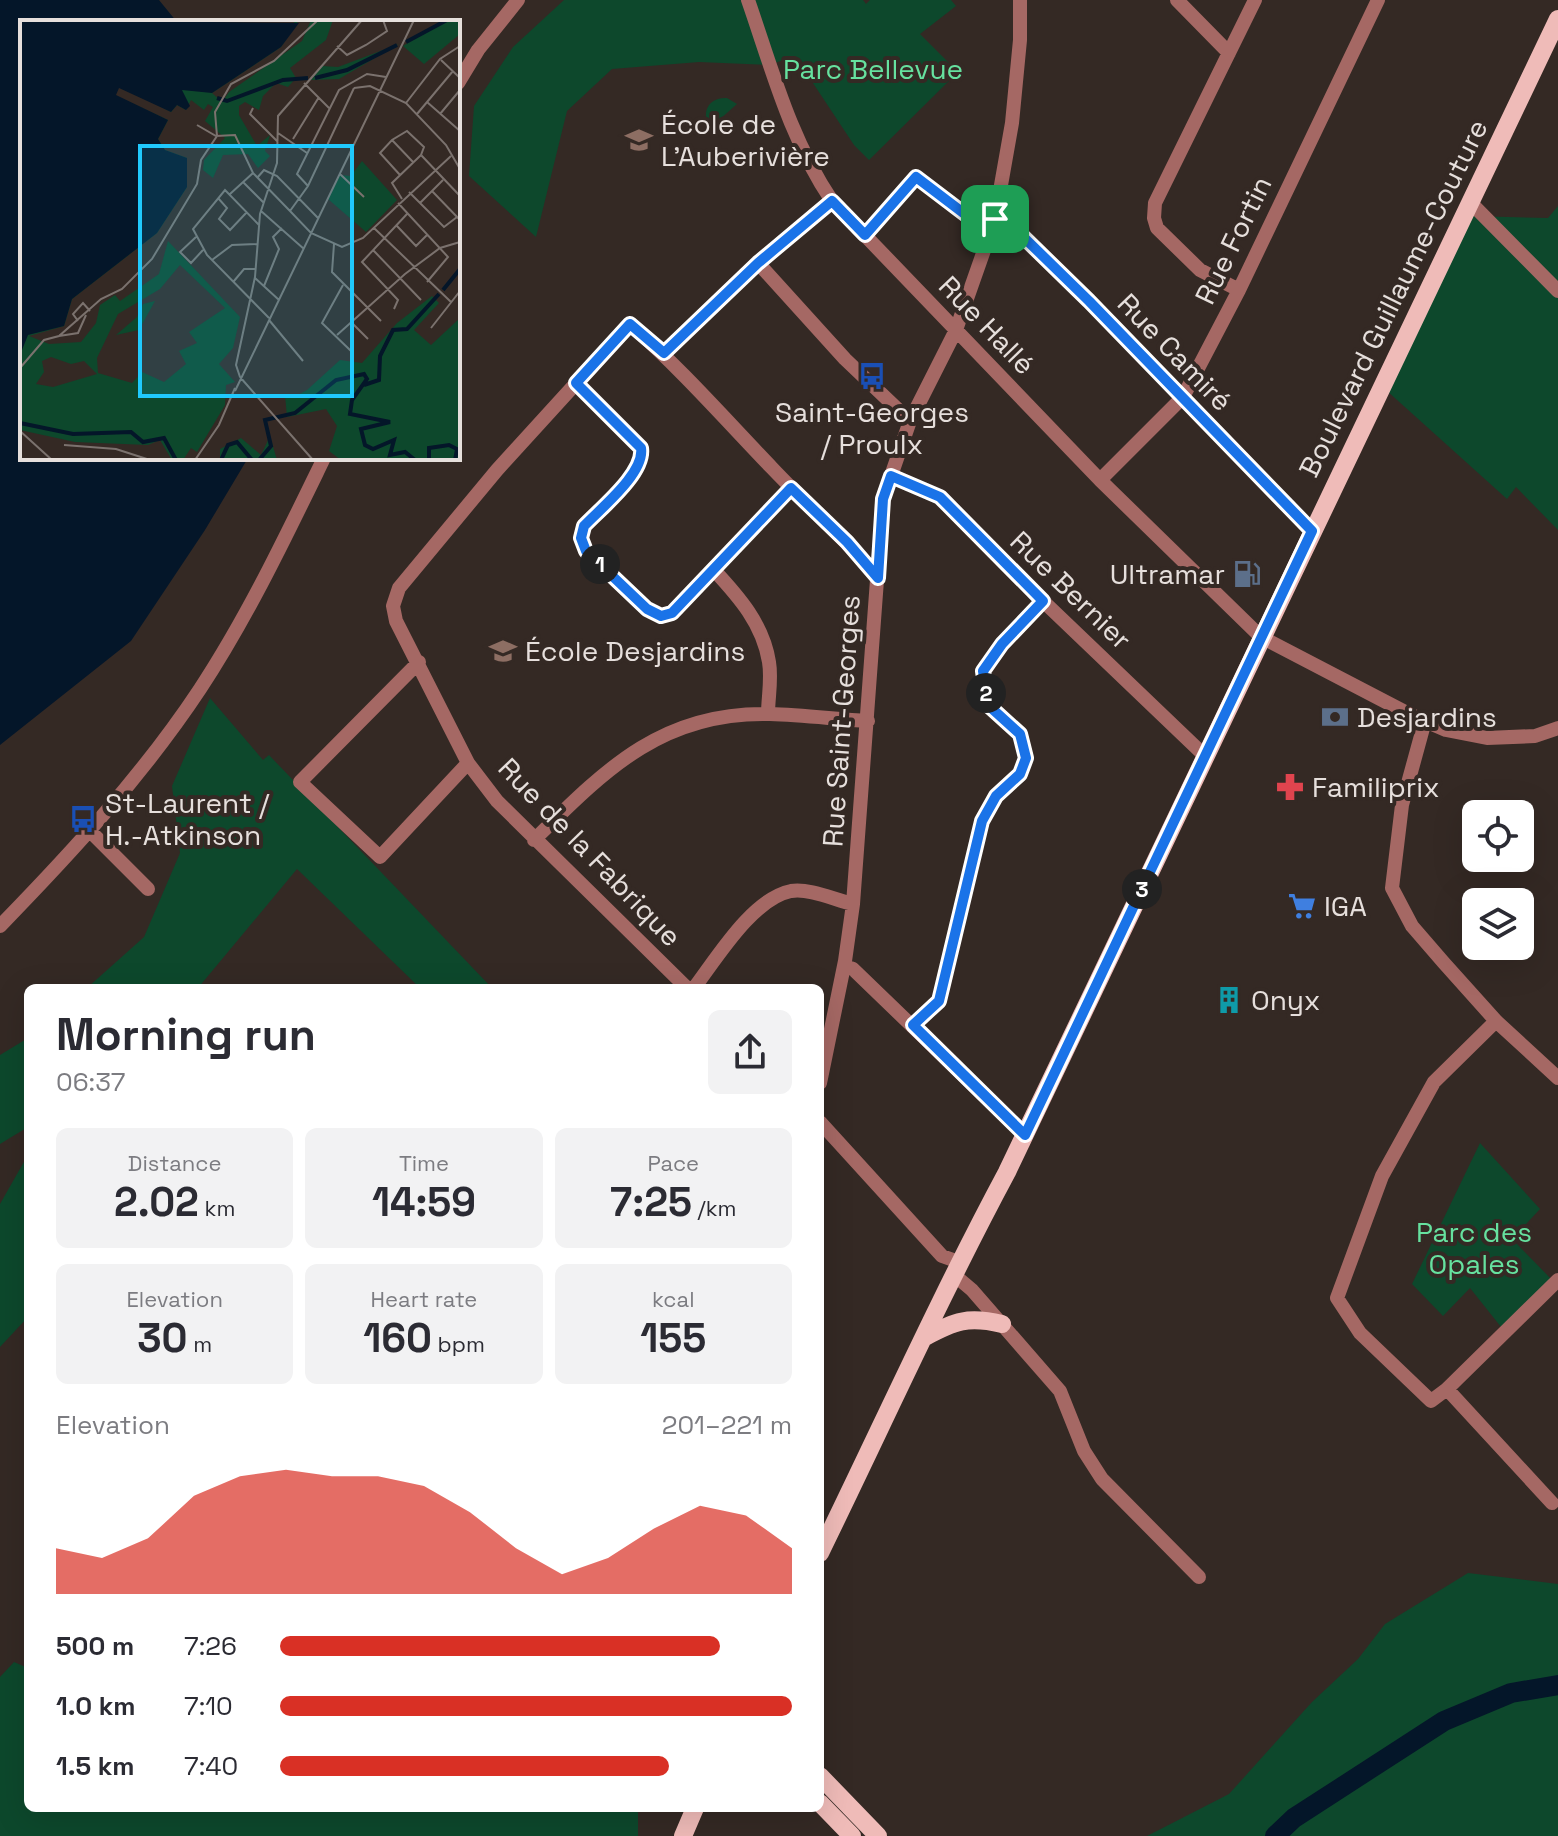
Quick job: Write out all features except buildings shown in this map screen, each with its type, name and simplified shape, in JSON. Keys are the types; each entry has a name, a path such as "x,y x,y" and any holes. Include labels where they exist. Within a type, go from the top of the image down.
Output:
{"main road":[{"name":"Boulevard Guillaume-Couture","path":"824,1545 956,1268 1025,1135 1558,19"},
{"path":"925,1337 966,1319 1002,1324"},
{"path":"824,1780 878,1836"},
{"path":"824,1807 852,1836"},
{"path":"683,1836 693,1812"}],"street":[{"path":"460,80 478,50 518,0"},
{"name":"Rue Hallé","path":"748,0 793,132 832,201 1100,480 1261,637 1446,730 1487,738 1535,736 1558,728"},
{"name":"Rue Saint-Georges","path":"824,1064 853,904 883,499 910,421 956,330 995,219 1012,123 1020,40 1020,0"},
{"path":"1177,0 1229,53"},
{"path":"1239,290 1200,270 1157,228 1154,218 1155,203 1255,0"},
{"name":"Rue Fortin","path":"1100,480 1183,397 1239,290 1378,0"},
{"name":"Rue Camiré","path":"865,235 916,177 966,215 981,220 1006,220 1312,531"},
{"path":"832,201 758,263 664,353 878,578"},
{"path":"1470,202 1558,291"},
{"path":"758,263 845,359 910,421"},
{"name":"Rue de la Fabrique","path":"664,353 630,324 497,470 399,588 393,606 396,621 468,763 497,801 683,984"},
{"path":"576,383 641,448 642,459 635,472 584,526 581,538 586,551 647,609 661,616 672,613 791,488"},
{"path":"0,926 90,831 200,688 264,579 323,460"},
{"name":"Rue Bernier","path":"891,476 940,497 1205,756"},
{"path":"714,570 743,601 761,633 770,665 768,714"},
{"path":"913,1025 939,1001 982,821 996,796 1020,774 1026,758 1020,734 988,705 983,671 1002,644 1043,601"},
{"path":"419,662 300,782 380,857 468,763"},
{"path":"534,840 595,780 633,751 680,727 722,717 768,714 868,721"},
{"path":"1425,721 1402,805 1392,888 1412,926 1496,1021 1558,1078"},
{"path":"90,831 148,889"},
{"path":"697,984 742,926 765,903 792,891 853,904"},
{"path":"844,966 853,969 913,1025 1025,1135"},
{"path":"1496,1021 1434,1082 1382,1176 1337,1298 1360,1333 1431,1401 1555,1290"},
{"path":"824,1126 956,1268 1060,1391 1084,1451 1102,1479 1199,1577"},
{"path":"1447,1389 1552,1503"}],"green space":[{"name":"Parc Bellevue","path":"564,0 863,0 866,4 870,0 951,0 956,6 920,34 958,72 869,160 854,145 795,56 769,65 699,62 612,69 567,111 536,237 469,176 474,106 513,47"},
{"path":"727,98 737,104 710,128 706,116 708,107 715,100"},
{"path":"1558,206 1558,530 1516,487 1507,499 1386,390 1471,216 1548,218"},
{"path":"210,698 263,760 269,755 488,984 416,984 297,869 201,984 91,984 144,937 180,853 172,786"},
{"path":"24,1040 24,1129 0,1144 0,1055"},
{"name":"Parc des Opales","path":"1480,1143 1540,1209 1512,1239 1555,1283 1505,1332 1470,1288 1443,1316 1412,1284"},
{"path":"24,1162 24,1321 0,1347 0,1204"},
{"path":"1468,1573 1558,1584 1558,1836 1147,1836 1229,1794 1312,1702 1358,1659 1385,1624"},
{"path":"14,1662 24,1666 24,1812 638,1812 638,1836 0,1836 0,1677"}],"water":[{"path":"0,0 159,0 175,20 20,20 20,460 247,460 205,530 131,641 0,745"}],"waterway":[{"path":"1275,1836 1294,1818 1444,1721 1511,1693 1558,1685"}],"place":[{"name":"École de L'Auberivière","path":"639,140"},
{"name":"Saint-Georges / Proulx","path":"872,376"},
{"name":"Ultramar","path":"1247,574"},
{"name":"École Desjardins","path":"503,651"},
{"name":"Desjardins","path":"1335,717"},
{"name":"Familiprix","path":"1290,787"},
{"name":"St-Laurent / H.-Atkinson","path":"83,819"},
{"name":"IGA","path":"1302,906"},
{"name":"Onyx","path":"1229,1000"}],"route":[{"path":"916,177 966,215 981,220 995,219 1006,220 1089,301 1312,531 1025,1135 913,1025 939,1001 982,821 996,796 1020,774 1026,758 1020,734 988,705 983,671 1002,644 1043,601 940,497 891,476 883,499 878,578 847,542 791,488 672,613 661,616 647,609 586,551 581,538 584,526 635,472 642,459 641,448 576,383 630,324 664,353 758,263 832,201 865,235 916,177"}]}
